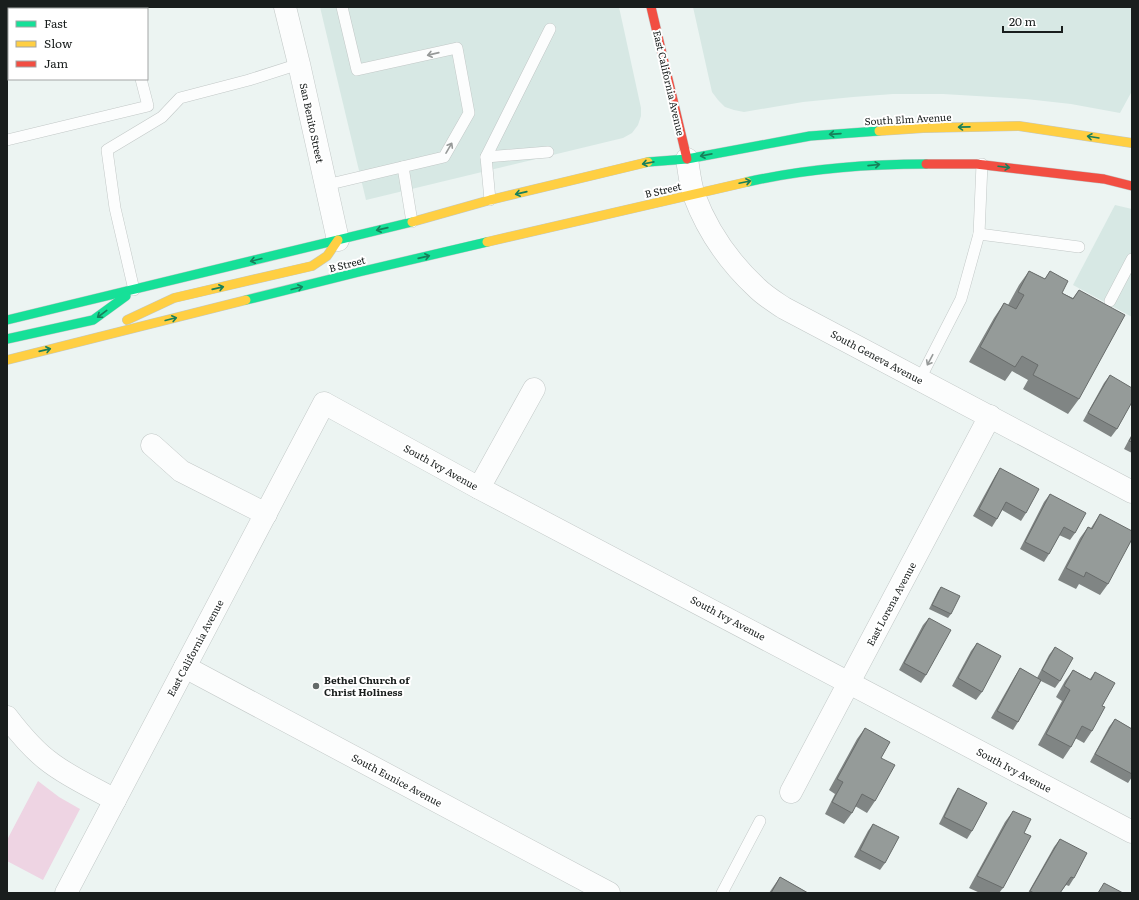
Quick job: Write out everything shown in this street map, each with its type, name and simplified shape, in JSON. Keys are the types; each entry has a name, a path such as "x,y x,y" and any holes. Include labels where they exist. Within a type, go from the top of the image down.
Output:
{"main road":[{"name":"East California Avenue","path":"651,7 687,159"},
{"name":"South Elm Avenue","path":"687,159 810,136 923,128 1019,126 1132,143"},
{"path":"7,320 412,222 490,200 648,162 687,159"},
{"path":"694,194 777,176 882,164 982,164 1104,178 1132,186"},
{"name":"B Street","path":"7,360 359,272 694,194"},
{"path":"78,342 174,298 312,266 322,261 332,251 338,240"},
{"path":"7,339 93,320 134,290"}],"street":[{"name":"San Benito Street","path":"285,7 338,240"},
{"name":"South Geneva Avenue","path":"687,159 694,194 705,219 716,239 733,262 758,289 784,308 920,378 1132,492"},
{"path":"479,488 534,389"},
{"name":"South Ivy Avenue","path":"324,404 479,488 1132,832"},
{"name":"East California Avenue","path":"66,893 324,404"},
{"name":"East Lorena Avenue","path":"791,792 990,416"},
{"path":"152,446 181,471 266,514"},
{"name":"South Eunice Avenue","path":"185,667 609,893"},
{"path":"7,717 19,734 52,764 115,800"}],"lane":[{"path":"326,185 444,157 469,113 456,48 357,70 342,7"},
{"path":"490,200 486,157 550,29"},
{"path":"134,290 115,208 107,150 162,117 180,98 249,80 299,64"},
{"path":"7,140 148,106 141,80"},
{"path":"486,157 548,152"},
{"path":"920,378 961,299 979,234 982,164"},
{"path":"403,167 412,222"},
{"path":"979,234 1079,247"},
{"path":"1110,301 1132,259"},
{"path":"722,893 760,821"}],"shaded area":[{"path":"320,7 619,7 641,108 641,116 638,125 632,133 623,138 366,200"},
{"path":"693,7 1132,7 1132,91 1120,113 1071,104 1026,99 943,94 893,94 853,97 803,102 744,112 725,107 712,92"},
{"path":"1115,205 1132,209 1132,317 1073,285"},
{"path":"38,781 59,797 80,809 43,880 7,861 7,840"}],"building":[{"path":"1029,271 1045,279 1050,271 1068,281 1062,293 1073,299 1079,290 1125,315 1079,399 1033,375 1038,365 1022,356 1015,367 980,347 1004,303 1016,309 1024,295 1018,292"},
{"path":"1110,375 1132,388 1132,402 1117,429 1088,413"},
{"path":"1000,468 1039,489 1026,513 1006,502 997,519 979,509"},
{"path":"1050,494 1086,513 1075,533 1064,527 1049,554 1025,542"},
{"path":"1100,514 1132,531 1132,539 1108,584 1086,572 1084,577 1066,568 1088,527 1092,529"},
{"path":"941,587 960,596 951,614 932,605"},
{"path":"929,618 951,630 926,675 904,663"},
{"path":"977,643 1001,656 982,692 958,678"},
{"path":"1055,647 1073,658 1060,681 1042,670"},
{"path":"1020,668 1041,680 1018,722 997,711"},
{"path":"1073,670 1091,680 1095,672 1115,683 1102,706 1105,707 1092,731 1082,726 1071,747 1046,734 1070,690 1064,686"},
{"path":"1115,719 1132,729 1132,774 1095,754"},
{"path":"865,728 890,742 881,758 895,765 875,801 862,794 852,813 832,802 843,782 837,779"},
{"path":"958,788 987,803 972,831 944,817"},
{"path":"1013,811 1031,819 1024,833 1031,836 1003,888 977,876"},
{"path":"873,824 899,837 885,863 860,850"},
{"path":"1060,839 1087,853 1074,878 1071,877 1060,893 1034,893 1030,891"},
{"path":"780,877 808,893 771,893"},
{"path":"1104,883 1123,893 1098,893"}],"traffic: fast":[{"path":"648,162 687,159 810,136 879,131"},
{"path":"747,182 769,177 836,168 926,164"},
{"path":"7,320 412,222"},
{"path":"246,300 487,242"},
{"path":"7,339 93,320 126,296"}],"traffic: slow":[{"path":"879,131 923,128 1019,126 1132,143"},
{"path":"412,222 490,200 648,162"},
{"path":"487,242 747,182"},
{"path":"127,320 174,298 312,266 327,256 338,240"},
{"path":"7,360 246,300"}],"traffic: jam":[{"path":"651,7 687,159"},
{"path":"926,164 976,164 1104,179 1132,186"}],"place":[{"name":"Bethel Church of Christ Holiness","path":"316,686"}]}
